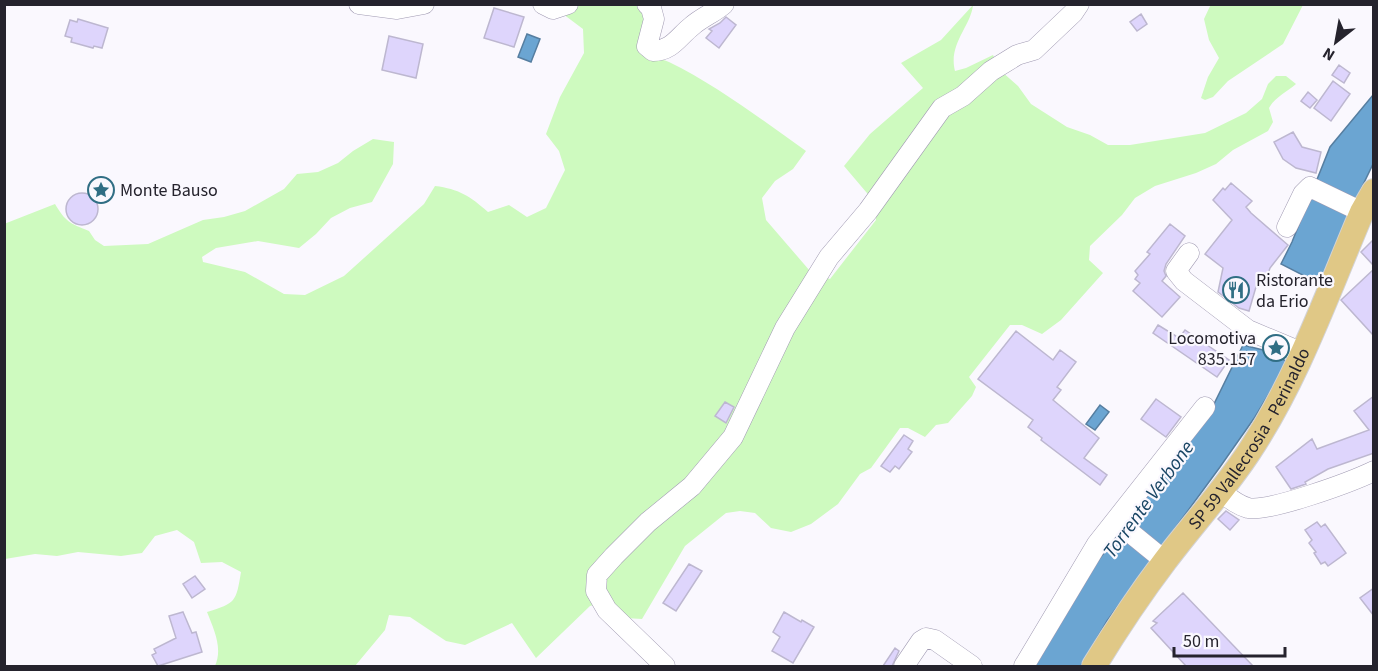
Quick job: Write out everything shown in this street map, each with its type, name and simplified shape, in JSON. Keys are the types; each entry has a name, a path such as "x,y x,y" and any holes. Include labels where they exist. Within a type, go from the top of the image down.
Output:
{"main road":[{"name":"SP 59 Vallecrosia - Perinaldo","path":"1094,666 1162,559 1220,491 1278,405 1303,353 1358,210 1374,191"}],"street":[{"path":"359,4 397,9 424,4"},
{"path":"543,4 553,9 568,4"},
{"path":"647,4 651,8 654,19 647,46 653,51 660,51 673,45 693,25 724,4"},
{"path":"665,666 607,610 596,591 597,575 648,522 692,486 733,436 785,328 829,257 868,211 942,108 963,96 991,71 1017,56 1034,50 1074,13 1079,4"},
{"path":"1287,228 1303,194 1310,188 1358,210"},
{"path":"1189,253 1176,271 1184,281 1248,330 1303,353"},
{"path":"1024,666 1078,572 1097,544 1118,522 1205,407"},
{"path":"1220,491 1238,505 1251,508 1278,504 1351,481 1374,471"},
{"path":"1118,522 1162,559"},
{"path":"904,666 921,641 926,638 935,640 972,666"}],"green space":[{"path":"1211,4 1303,5 1283,44 1228,81 1213,97 1205,100 1201,98 1208,77 1219,58 1209,40 1204,19"},
{"path":"551,5 638,5 646,20 639,44 643,55 669,62 705,82 806,151 793,169 775,181 762,198 766,220 810,271 830,279 876,220 872,199 844,166 870,134 923,88 901,63 941,40 973,5 957,44 955,71 993,55 1001,71 1018,86 1031,104 1067,127 1090,135 1108,145 1130,145 1205,133 1246,113 1262,99 1268,84 1276,76 1286,76 1296,84 1269,108 1273,122 1268,131 1233,150 1216,164 1155,186 1135,198 1122,215 1090,246 1089,260 1103,273 1061,320 1042,334 1022,325 1010,325 969,377 976,387 972,396 948,423 936,425 925,437 908,428 900,428 871,468 860,474 838,504 811,524 791,532 771,528 755,513 740,511 726,513 685,546 642,619 625,618 607,601 590,606 536,658 512,623 465,645 446,641 410,617 389,615 385,630 355,666 215,666 218,646 207,612 233,600 238,590 241,572 222,562 201,563 194,542 177,530 155,536 142,553 121,556 78,552 57,556 35,554 5,559 4,224 55,204 69,221 89,231 95,240 104,246 148,244 203,220 245,211 284,189 297,174 318,172 338,163 373,139 394,142 393,164 372,202 350,208 331,218 299,248 258,241 216,248 202,257 203,262 245,272 284,294 305,295 344,276 424,204 435,186 464,194 488,212 509,205 527,217 546,208 565,170 559,151 546,134 560,97 584,53 583,29"}],"water":[{"path":"527,34 540,39 531,62 518,57"},
{"path":"1373,95 1373,164 1346,220 1322,285 1281,264 1330,147"},
{"name":"Torrente Verbone","path":"1243,345 1267,351 1288,362 1255,417 1107,621 1081,666 1031,666 1072,595 1209,414"},
{"path":"1100,405 1109,412 1095,430 1086,424"}],"building":[{"path":"494,8 524,17 514,47 484,38"},
{"path":"1141,14 1147,24 1137,31 1130,22"},
{"path":"726,17 736,25 719,48 706,38 712,31 709,29"},
{"path":"78,19 108,28 102,48 71,42 72,38 65,36 70,20 77,22"},
{"path":"389,36 423,44 416,78 382,70"},
{"path":"1339,65 1350,73 1344,83 1332,75"},
{"path":"1333,81 1350,94 1331,121 1314,108"},
{"path":"1308,92 1317,100 1310,108 1301,101"},
{"path":"1293,132 1302,147 1321,152 1316,173 1296,168 1283,159 1274,142"},
{"path":"1231,183 1252,201 1246,207 1251,213 1288,245 1270,268 1265,282 1258,280 1249,311 1239,308 1218,292 1223,268 1205,254 1232,220 1213,200 1223,188 1225,190"},
{"path":"82,193 93,198 98,209 93,220 82,225 71,220 66,209 71,198"},
{"path":"1170,224 1185,236 1166,264 1164,271 1166,276 1162,281 1180,297 1162,317 1133,291 1140,283 1135,279 1138,275 1135,271 1150,254 1147,252"},
{"path":"1374,239 1374,266 1361,252"},
{"path":"1374,269 1374,336 1341,300"},
{"path":"1158,325 1179,338 1185,330 1229,360 1217,377 1153,333"},
{"path":"1016,331 1053,360 1060,350 1076,362 1057,387 1061,390 1053,400 1099,438 1084,458 1107,475 1100,485 1041,440 1042,438 1028,427 1033,420 978,379"},
{"path":"1374,396 1374,453 1328,469 1305,482 1306,484 1291,489 1276,467 1312,439 1317,449 1369,430 1354,411"},
{"path":"1156,399 1181,417 1166,437 1141,419"},
{"path":"725,402 734,407 726,423 715,416"},
{"path":"904,435 913,441 908,449 912,452 899,469 895,466 890,472 881,466"},
{"path":"1226,511 1239,520 1230,530 1218,519"},
{"path":"1317,522 1321,527 1325,524 1346,553 1328,566 1325,562 1321,564 1309,543 1312,540 1305,530"},
{"path":"689,564 702,571 676,611 663,603"},
{"path":"195,576 205,589 192,598 183,584"},
{"path":"1374,588 1374,616 1360,598"},
{"path":"1183,593 1253,666 1186,666 1151,628 1157,623 1153,621"},
{"path":"183,612 192,633 196,632 202,652 158,666 152,655 156,653 154,649 176,638 169,616"},
{"path":"784,612 814,627 793,663 772,651 780,637 773,632"},
{"path":"895,648 899,651 892,666 883,666"}],"place":[{"name":"Monte Bauso","path":"101,190"},
{"name":"Ristorante da Erio","path":"1236,290"},
{"name":"Locomotiva 835.157","path":"1276,348"}]}
